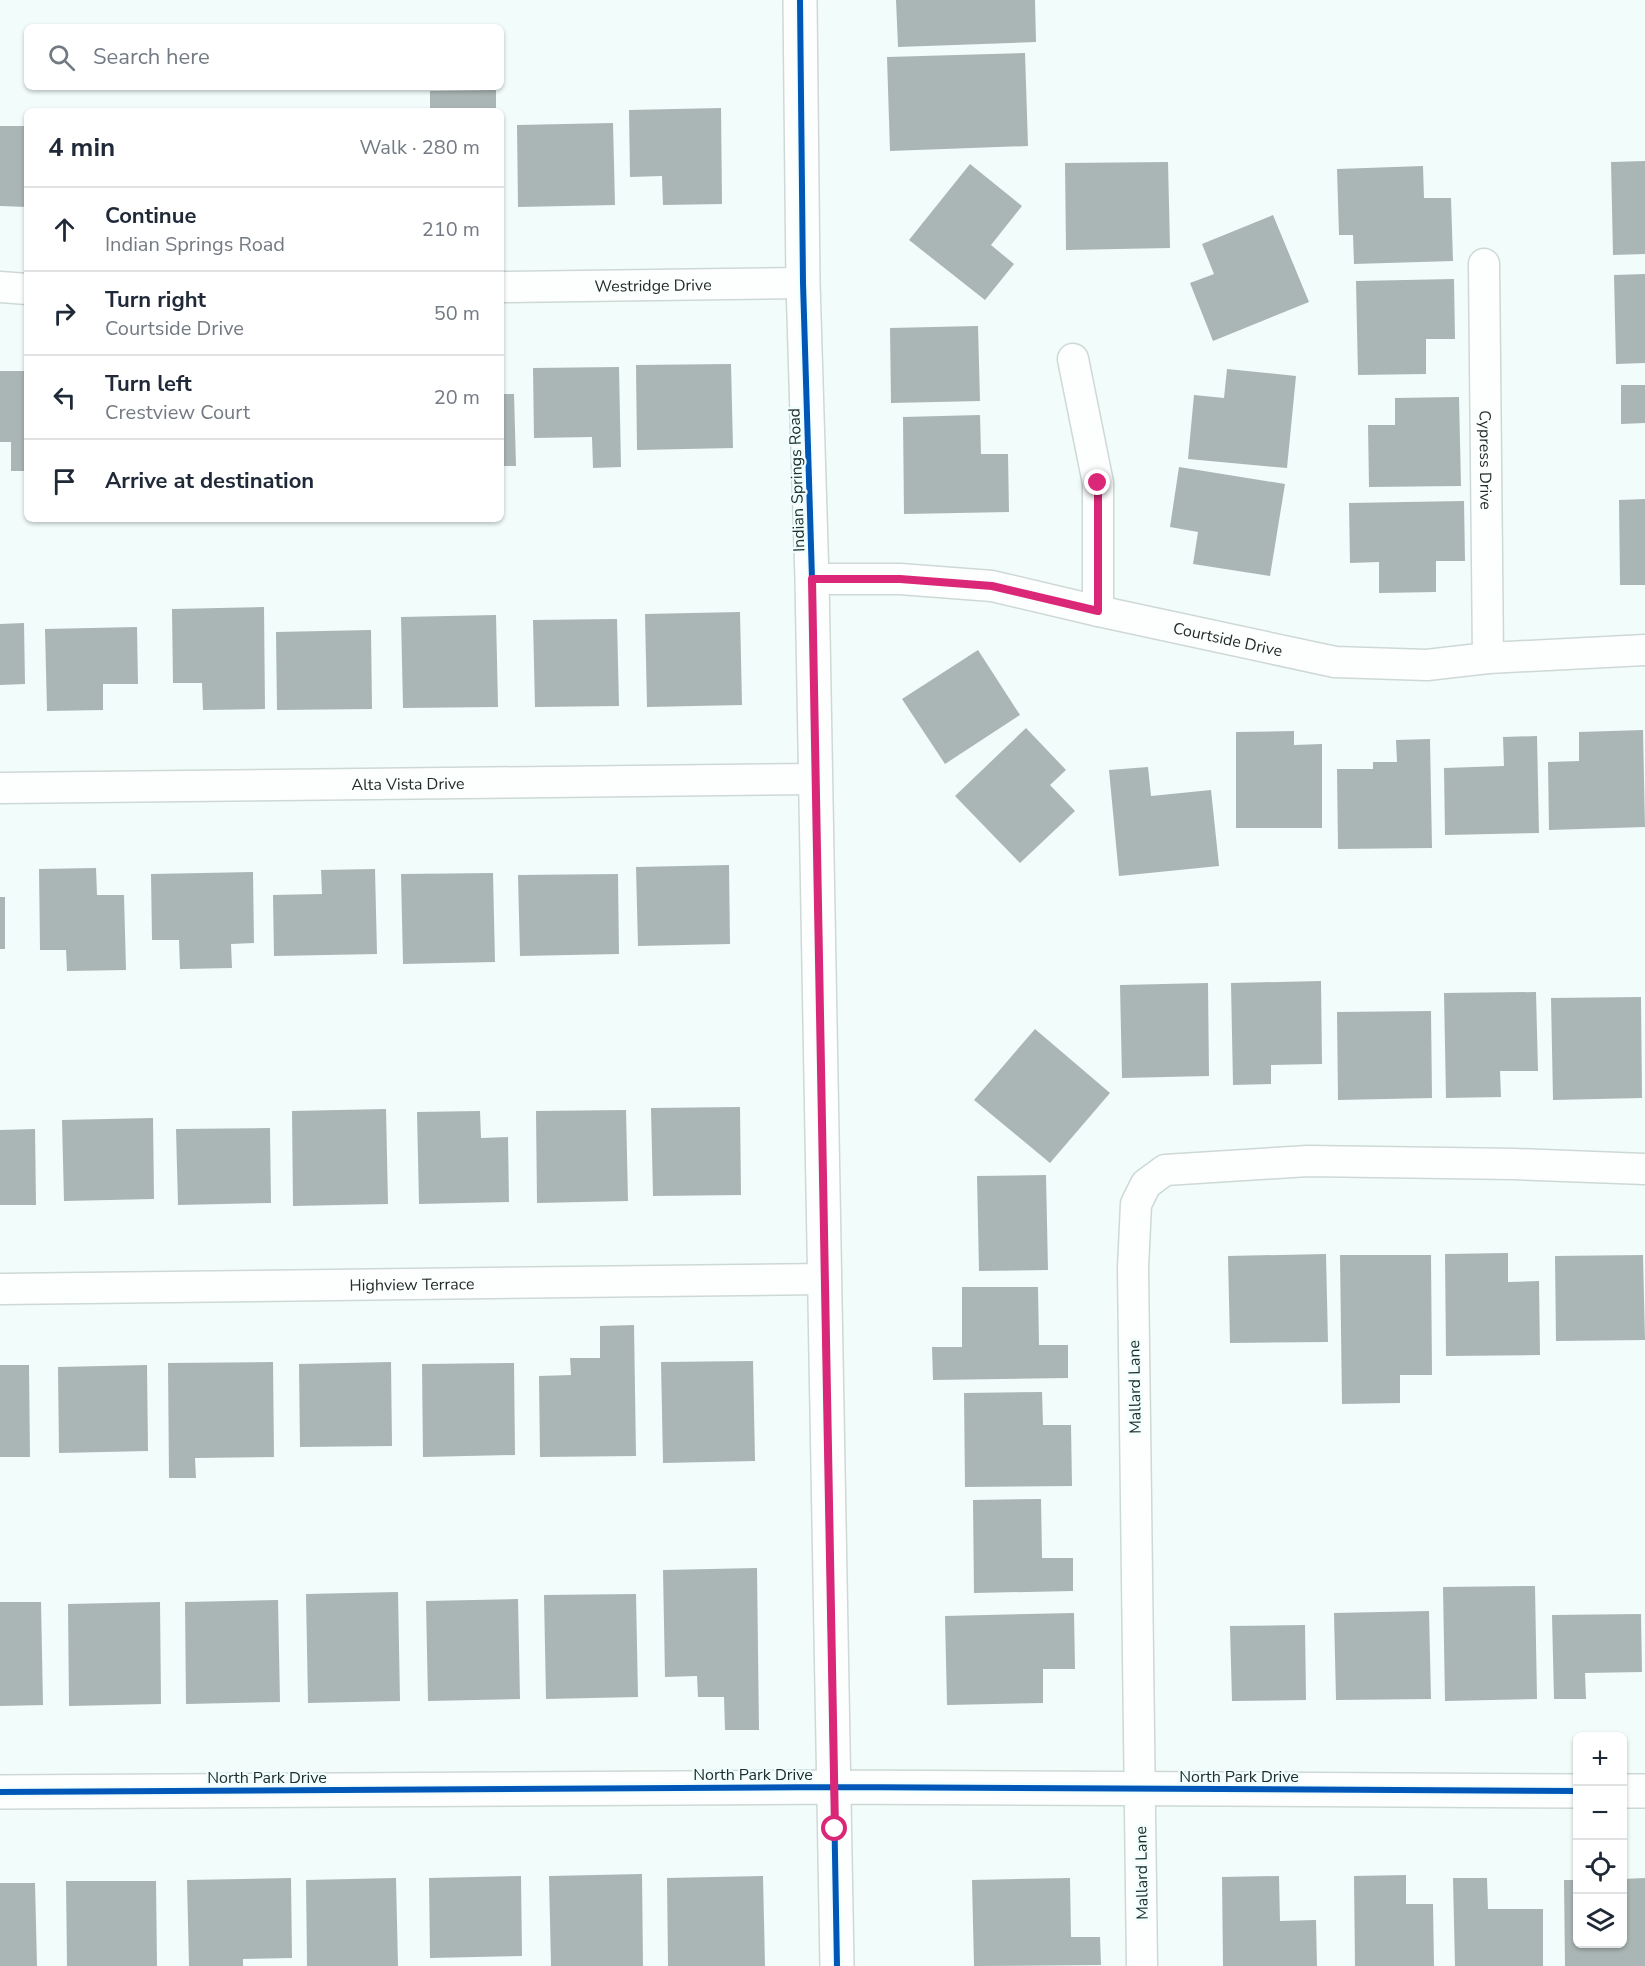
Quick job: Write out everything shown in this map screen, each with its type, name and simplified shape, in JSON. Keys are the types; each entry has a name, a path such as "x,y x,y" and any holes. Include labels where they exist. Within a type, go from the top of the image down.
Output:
{"street":[{"name":"Indian Springs Road","path":"800,0 803,283 812,579 837,1966"},
{"name":"Cypress Drive","path":"1485,264 1488,658"},
{"name":"Westridge Drive","path":"504,287 803,283"},
{"path":"0,287 24,289"},
{"path":"1073,359 1098,483 1098,611"},
{"name":"Courtside Drive","path":"812,579 900,579 992,586 1335,662 1427,665 1488,658 1645,650"},
{"name":"Alta Vista Drive","path":"0,788 816,779"},
{"name":"Mallard Lane","path":"1142,1966 1133,1268 1136,1204 1146,1184 1165,1170 1308,1161 1514,1164 1645,1169"},
{"name":"Highview Terrace","path":"0,1289 825,1279"},
{"name":"North Park Drive","path":"0,1792 834,1787 1573,1791"},
{"path":"1627,1791 1645,1791"}],"building":[{"path":"896,0 1035,0 1036,42 898,47"},
{"path":"1025,53 1028,146 890,151 887,57"},
{"path":"496,90 496,108 430,108 430,91"},
{"path":"721,108 722,204 663,205 662,176 630,177 629,110"},
{"path":"613,123 615,205 518,207 517,125"},
{"path":"0,126 24,126 24,207 0,206"},
{"path":"1645,161 1645,254 1613,255 1611,162"},
{"path":"1168,162 1170,248 1066,250 1065,163"},
{"path":"970,164 1022,206 991,245 1014,264 985,300 909,240"},
{"path":"1423,166 1424,198 1451,198 1453,261 1354,264 1353,235 1339,235 1337,169"},
{"path":"1273,215 1309,302 1213,341 1190,283 1214,274 1202,244"},
{"path":"1645,274 1645,363 1616,364 1614,275"},
{"path":"1454,279 1455,339 1426,339 1426,374 1358,375 1356,281"},
{"path":"978,326 980,401 891,403 890,328"},
{"path":"731,364 733,448 637,450 636,365"},
{"path":"619,367 621,467 593,468 592,437 534,438 533,368"},
{"path":"1227,369 1296,376 1287,468 1188,459 1194,395 1224,398"},
{"path":"0,371 24,371 24,471 11,471 11,442 0,442"},
{"path":"1621,385 1645,385 1645,423 1621,424"},
{"path":"504,394 514,394 516,466 504,466"},
{"path":"1459,397 1461,486 1369,487 1368,425 1395,425 1395,398"},
{"path":"980,415 981,454 1008,454 1009,512 904,514 903,417"},
{"path":"1179,467 1285,484 1270,576 1193,564 1198,532 1170,527"},
{"path":"1645,499 1645,585 1620,585 1619,500"},
{"path":"1464,501 1465,561 1436,561 1436,592 1379,593 1379,562 1350,563 1349,503"},
{"path":"264,607 265,709 203,710 202,683 173,683 172,609"},
{"path":"740,612 742,705 647,707 645,614"},
{"path":"496,615 498,707 403,708 401,617"},
{"path":"617,619 619,706 535,707 533,620"},
{"path":"24,623 25,684 0,685 0,624"},
{"path":"137,627 138,684 103,684 103,710 47,711 45,629"},
{"path":"371,630 372,709 277,710 276,632"},
{"path":"978,650 1020,715 945,764 902,699"},
{"path":"1026,728 1066,770 1050,785 1075,811 1020,863 955,796"},
{"path":"1643,730 1645,827 1549,830 1548,762 1579,761 1579,732"},
{"path":"1294,731 1294,745 1322,744 1322,828 1236,828 1236,732"},
{"path":"1537,736 1539,833 1445,835 1444,768 1504,766 1503,737"},
{"path":"1430,739 1432,848 1338,849 1337,769 1373,769 1373,762 1397,762 1396,740"},
{"path":"1148,767 1151,796 1211,790 1219,866 1119,876 1109,770"},
{"path":"729,865 730,944 638,946 636,867"},
{"path":"96,868 97,895 124,895 126,970 67,971 66,950 40,950 39,869"},
{"path":"375,869 377,954 274,956 273,895 322,894 321,870"},
{"path":"253,872 254,943 231,944 232,968 180,969 179,940 152,940 151,874"},
{"path":"493,873 495,962 403,964 401,874"},
{"path":"618,874 619,954 520,956 518,875"},
{"path":"0,897 5,897 5,949 0,949"},
{"path":"1321,981 1322,1064 1271,1065 1271,1084 1233,1085 1231,983"},
{"path":"1208,983 1209,1076 1122,1078 1120,985"},
{"path":"1536,992 1538,1071 1500,1071 1501,1097 1446,1098 1444,993"},
{"path":"1641,997 1642,1098 1553,1100 1551,998"},
{"path":"1431,1011 1432,1098 1338,1100 1337,1012"},
{"path":"1035,1029 1110,1093 1050,1163 974,1100"},
{"path":"740,1107 741,1195 653,1196 651,1108"},
{"path":"386,1109 388,1204 293,1206 292,1111"},
{"path":"626,1110 628,1201 537,1203 536,1111"},
{"path":"480,1111 481,1138 508,1137 509,1202 419,1204 417,1112"},
{"path":"153,1118 154,1199 64,1201 62,1120"},
{"path":"270,1128 271,1203 178,1205 176,1129"},
{"path":"35,1129 36,1205 0,1205 0,1130"},
{"path":"1046,1175 1048,1270 979,1271 977,1176"},
{"path":"1508,1253 1508,1282 1539,1281 1540,1355 1446,1356 1445,1254"},
{"path":"1326,1254 1328,1342 1230,1343 1228,1256"},
{"path":"1340,1255 1431,1255 1432,1375 1400,1375 1400,1403 1342,1404"},
{"path":"1643,1255 1645,1340 1556,1341 1555,1256"},
{"path":"962,1287 1038,1287 1039,1345 1068,1345 1068,1378 933,1380 932,1347 962,1347"},
{"path":"634,1325 636,1456 540,1457 539,1376 571,1375 570,1358 600,1358 600,1326"},
{"path":"753,1361 755,1461 663,1463 661,1362"},
{"path":"273,1362 274,1457 195,1458 196,1478 169,1478 168,1363"},
{"path":"391,1362 392,1446 300,1447 299,1364"},
{"path":"514,1363 515,1455 423,1457 422,1364"},
{"path":"0,1365 29,1365 30,1457 0,1457"},
{"path":"147,1365 148,1451 59,1453 58,1367"},
{"path":"1042,1392 1043,1425 1071,1425 1072,1486 965,1487 964,1393"},
{"path":"1041,1499 1042,1558 1073,1558 1073,1591 974,1593 973,1500"},
{"path":"757,1568 759,1730 725,1730 724,1697 698,1697 697,1676 665,1677 663,1570"},
{"path":"1535,1586 1537,1699 1445,1701 1443,1587"},
{"path":"398,1592 400,1701 308,1703 306,1594"},
{"path":"636,1594 638,1697 546,1699 544,1595"},
{"path":"518,1599 520,1699 428,1701 426,1601"},
{"path":"278,1600 280,1702 186,1704 185,1602"},
{"path":"0,1602 41,1602 43,1705 0,1706"},
{"path":"160,1602 161,1704 69,1706 68,1604"},
{"path":"1429,1611 1431,1699 1336,1700 1334,1613"},
{"path":"1074,1613 1075,1669 1043,1669 1043,1703 947,1705 945,1616"},
{"path":"1641,1614 1642,1672 1585,1673 1586,1699 1554,1699 1552,1615"},
{"path":"1305,1625 1306,1700 1232,1701 1230,1626"},
{"path":"642,1874 643,1966 551,1966 549,1876"},
{"path":"1406,1875 1406,1904 1433,1904 1434,1966 1355,1966 1354,1876"},
{"path":"521,1876 522,1956 430,1958 429,1878"},
{"path":"763,1876 765,1966 668,1966 667,1878"},
{"path":"1279,1876 1280,1921 1316,1920 1317,1966 1223,1966 1222,1877"},
{"path":"291,1878 292,1958 243,1959 243,1966 189,1966 187,1880"},
{"path":"396,1878 398,1966 307,1966 306,1880"},
{"path":"1070,1878 1071,1937 1100,1937 1101,1965 974,1966 972,1880"},
{"path":"1453,1878 1487,1878 1488,1909 1543,1909 1543,1966 1455,1966"},
{"path":"1645,1878 1645,1966 1565,1966 1564,1880 1573,1880 1573,1948 1627,1948 1627,1879"},
{"path":"66,1881 156,1881 157,1966 67,1966"},
{"path":"0,1883 35,1883 37,1966 0,1966"}],"cycle path":[{"path":"800,0 803,283 812,579 837,1966"},
{"path":"0,1792 834,1787 1573,1791"}],"route":[{"path":"835,1829 812,579 900,579 992,586 1098,611 1098,483"}]}
